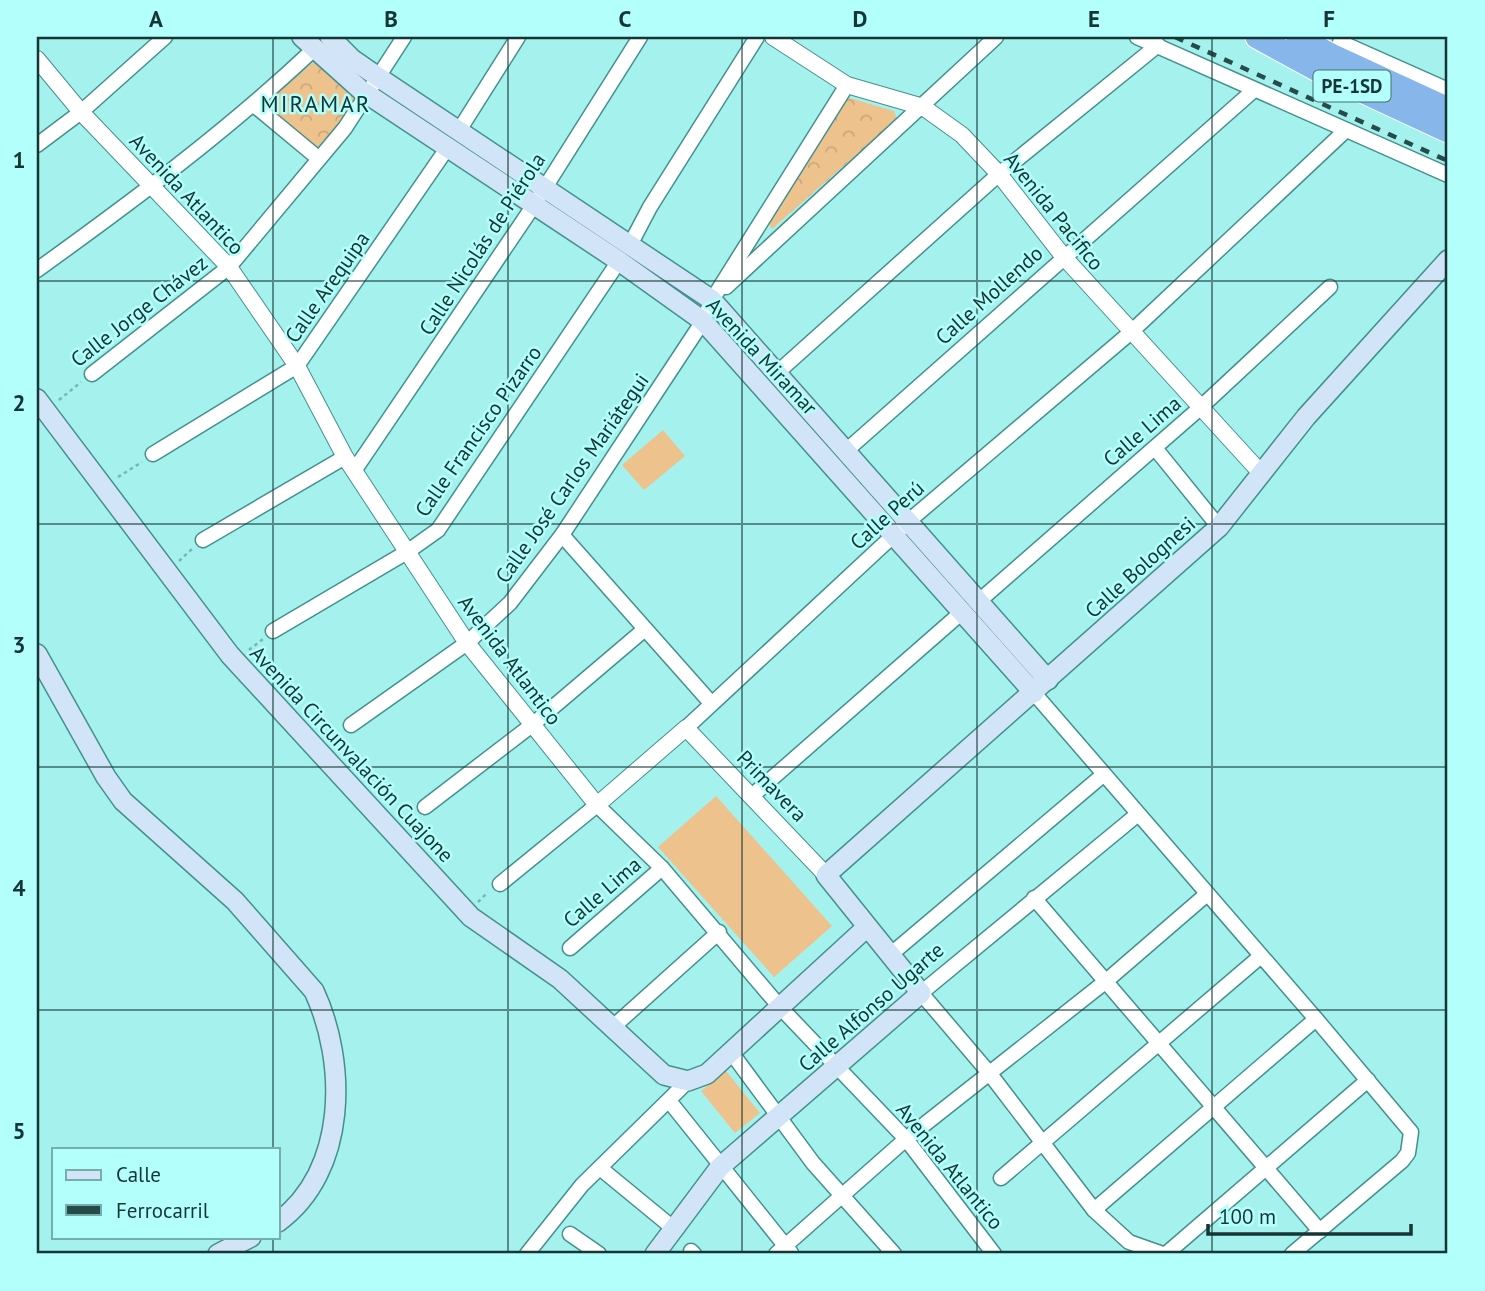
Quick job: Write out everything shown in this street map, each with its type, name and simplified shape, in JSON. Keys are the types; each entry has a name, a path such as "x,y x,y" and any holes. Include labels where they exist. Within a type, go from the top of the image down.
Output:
{"highway":[{"name":"PE-1SD","path":"1258,37 1334,52 1448,131"},
{"name":"PE-1SD","path":"1298,37 1448,109"}],"main road":[{"name":"Avenida Miramar","path":"330,37 373,85"},
{"name":"Avenida Miramar","path":"307,43 453,139 534,205 712,300 910,520 978,602 1041,687"},
{"name":"Avenida Miramar","path":"453,139 544,187 703,321 961,614 1041,687"},
{"name":"Calle Bolognesi","path":"827,874 1219,527 1260,472 1448,260"},
{"name":"Avenida Circunvalación Cuajone","path":"41,405 235,661 467,913 559,979 664,1075 688,1082"},
{"path":"37,653 106,777 123,801 235,901 314,991 322,1008 338,1077 334,1118 323,1158 306,1196 280,1220"},
{"path":"827,874 921,993"},
{"path":"688,1082 707,1074 867,927"},
{"name":"Calle Alfonso Ugarte","path":"655,1254 720,1167 837,1069 921,993"},
{"path":"218,1254 249,1238"}],"street":[{"path":"37,145 81,112 165,37"},
{"name":"Calle Jorge Chávez","path":"92,374 229,267 345,128 404,37"},
{"name":"Calle Arequipa","path":"153,454 297,366 453,139 518,37"},
{"name":"Calle Nicolás de Piérola","path":"203,540 350,464 534,205 640,37"},
{"name":"Calle Francisco Pizarro","path":"273,631 407,552 438,530 624,253 757,37"},
{"name":"Avenida Pacifico","path":"773,37 847,85 923,107 962,135 999,174 1063,256 1130,333 1260,472"},
{"path":"712,300 996,37"},
{"path":"1137,37 1448,175"},
{"path":"37,271 151,187 254,105 307,43"},
{"path":"778,372 999,174 1158,45"},
{"path":"1334,52 1448,90"},
{"name":"Avenida Atlantico","path":"37,59 81,112 229,267 297,366 350,464 467,643 597,805 662,868 779,1006 906,1139 994,1254"},
{"name":"Calle José Carlos Mariátegui","path":"351,725 467,643 510,603 562,535 703,321 712,300 847,85"},
{"name":"Calle Mollendo","path":"847,450 1063,256 1254,90"},
{"path":"254,105 318,158"},
{"name":"Calle Perú","path":"500,884 686,728 910,520 1130,333 1345,131"},
{"name":"Calle Lima","path":"978,602 1200,408 1330,287"},
{"path":"1155,448 1219,527"},
{"path":"562,535 710,703"},
{"path":"752,795 961,614"},
{"path":"425,807 532,724 645,629"},
{"path":"1041,687 1103,775 1317,1018 1411,1132 1408,1153 1292,1254"},
{"name":"Primavera","path":"686,728 827,874"},
{"path":"890,955 1103,775"},
{"name":"Calle Alfonso Ugarte","path":"921,993 1138,814"},
{"name":"Calle Lima","path":"570,948 662,868"},
{"path":"670,1102 784,1252 906,1139 1105,982 1207,894"},
{"path":"1034,898 1320,1231"},
{"path":"613,1027 719,932"},
{"path":"1001,1178 1261,956"},
{"path":"921,993 990,1074 1041,1145 1094,1210 1129,1242 1165,1254 1368,1080"},
{"path":"1094,1210 1317,1018"},
{"path":"731,1052 777,1118 842,1197 894,1254"},
{"path":"527,1254 582,1185 688,1082"},
{"path":"600,1168 673,1228"},
{"path":"570,1234 598,1254"}],"path":[{"name":"Calle Jorge Chávez","path":"41,405 92,374"},
{"path":"104,486 153,454"},
{"path":"166,571 203,540"},
{"path":"235,661 273,631"},
{"path":"467,913 471,908 470,899 478,903 489,891 494,895 500,884"}],"green space":[{"path":"328,50 366,80 324,150 318,152 263,105"},
{"path":"850,98 894,111 897,119 772,229 767,221 840,103"},
{"path":"663,430 685,456 644,490 622,465"},
{"path":"716,796 832,926 774,977 658,847"},
{"path":"726,1071 760,1113 735,1133 701,1091"}],"railway":[{"path":"1175,37 1448,161"}],"district":[{"name":"MIRAMAR","path":"316,103"}]}
